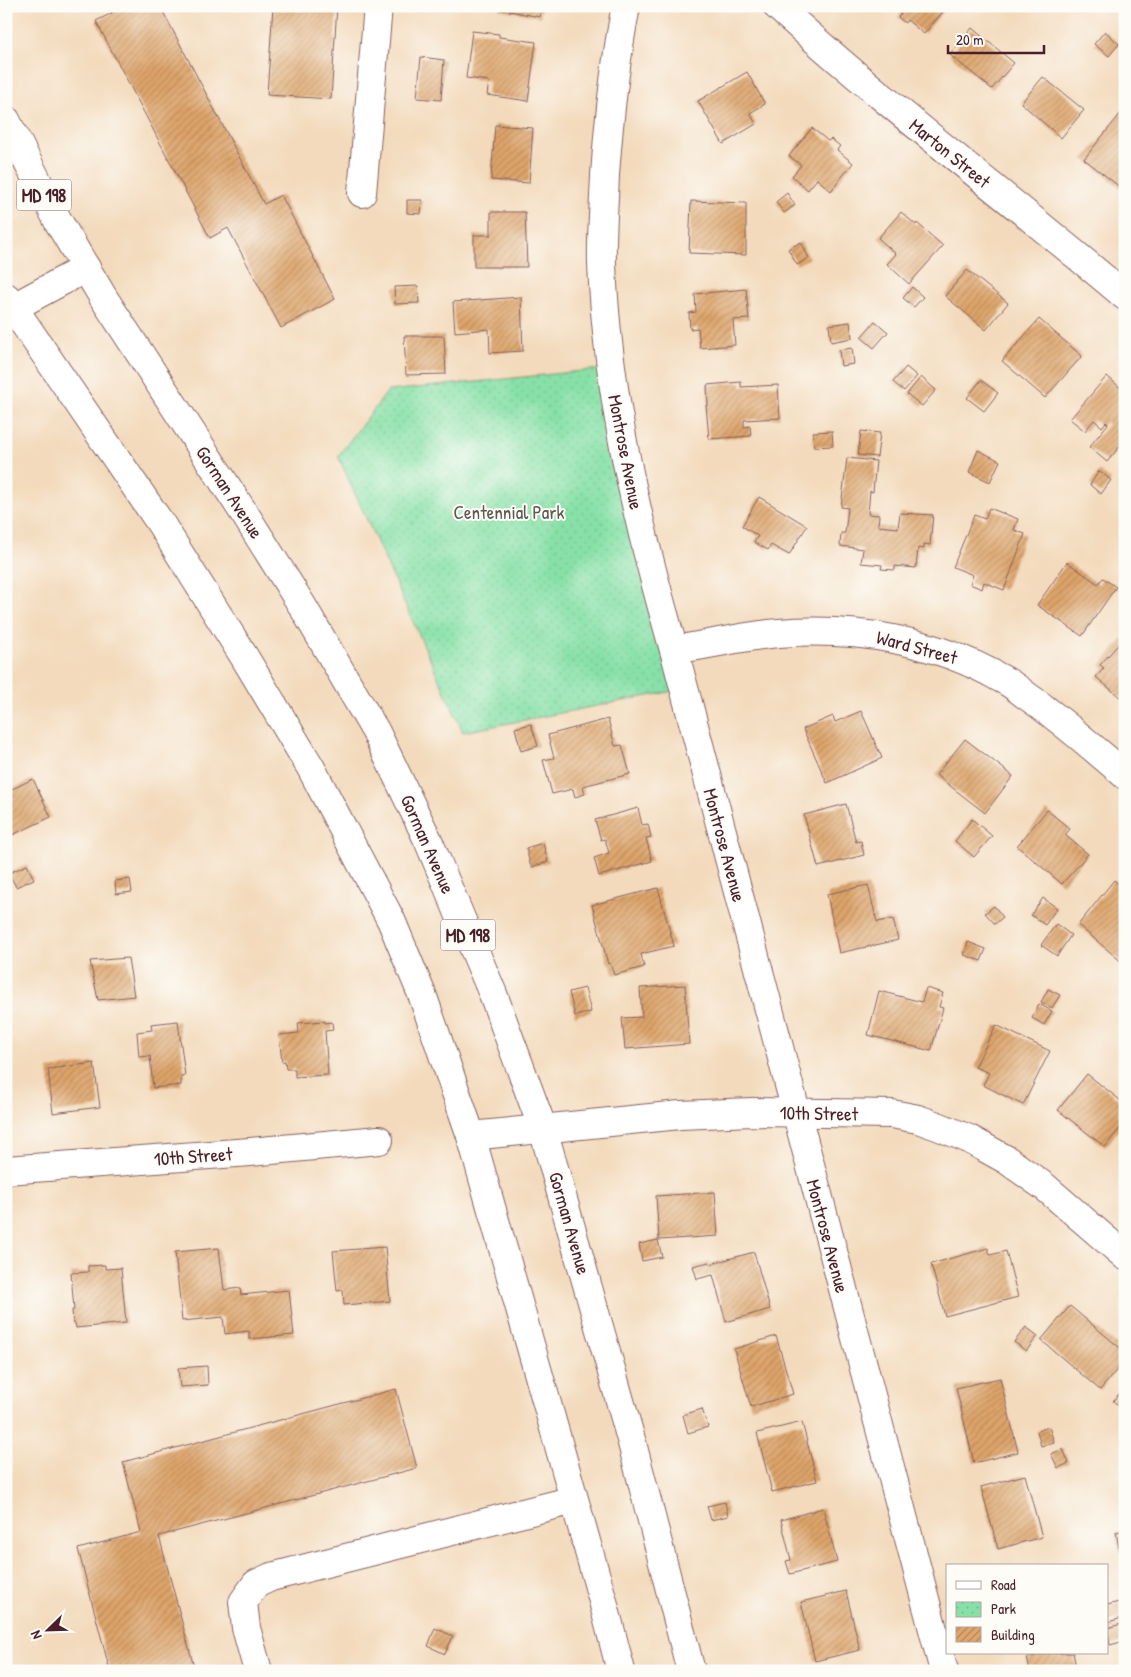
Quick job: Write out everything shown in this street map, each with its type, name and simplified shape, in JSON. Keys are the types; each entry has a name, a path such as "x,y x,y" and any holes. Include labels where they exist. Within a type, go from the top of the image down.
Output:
{"street":[{"path":"362,193 378,6"},
{"name":"Montrose Avenue","path":"626,6 616,59 603,206 602,264 608,342 617,412 633,494 650,566 674,650 944,1671"},
{"name":"Marton Street","path":"778,6 870,88 1048,231 1125,296"},
{"name":"Gorman Avenue","path":"6,120 58,221 108,305 246,516 298,599 376,732 428,840 493,994 543,1128 632,1443 691,1671"},
{"path":"86,268 9,304 182,557 245,658 311,768 391,920 422,997 471,1136 603,1601 620,1671"},
{"name":"Ward Street","path":"674,650 777,633 822,631 867,634 920,645 957,656 1004,679 1054,715 1125,775"},
{"name":"10th Street","path":"471,1136 680,1114 795,1112 892,1114 918,1119 969,1139 1007,1160 1045,1187 1125,1256"},
{"name":"10th Street","path":"6,1170 250,1152 379,1140"},
{"path":"258,1671 246,1628 243,1602 256,1584 279,1575 574,1500"}],"green space":[{"name":"Centennial Park","path":"611,368 684,689 463,732 338,456 388,391"}],"building":[{"path":"109,6 160,6 264,204 281,195 335,299 281,328 228,228 210,238 96,21 112,13"},
{"path":"273,6 337,6 331,99 267,95"},
{"path":"500,6 542,6 540,17 499,9"},
{"path":"894,6 948,6 924,34 907,20 905,23 898,17 901,14"},
{"path":"972,28 1014,63 992,89 950,55"},
{"path":"472,31 499,34 499,37 536,42 528,101 487,95 489,81 466,78"},
{"path":"1105,31 1119,44 1109,56 1094,44"},
{"path":"421,57 444,60 441,100 417,98"},
{"path":"747,72 765,104 750,113 756,124 723,144 698,101"},
{"path":"1043,77 1084,110 1061,138 1021,103"},
{"path":"1125,108 1125,191 1084,159"},
{"path":"495,125 533,128 529,183 491,180"},
{"path":"812,128 828,141 831,139 840,146 837,150 853,163 831,191 817,179 808,190 792,176 801,165 789,156"},
{"path":"787,193 795,205 784,213 776,202"},
{"path":"407,200 422,200 421,214 407,213"},
{"path":"691,201 746,203 746,255 689,253"},
{"path":"491,212 525,212 527,267 474,267 474,235 491,235"},
{"path":"901,212 916,225 917,223 943,246 909,284 887,264 896,254 878,238"},
{"path":"801,242 809,258 797,265 788,249"},
{"path":"967,270 1008,303 986,330 945,296"},
{"path":"418,286 419,303 395,304 394,287"},
{"path":"912,287 923,297 914,307 903,298"},
{"path":"746,289 749,319 733,320 735,345 700,348 698,328 690,329 689,313 696,312 695,294"},
{"path":"521,297 523,351 490,353 489,329 455,332 453,302"},
{"path":"1039,319 1082,356 1045,398 1002,361"},
{"path":"875,321 888,332 874,348 861,337"},
{"path":"850,322 852,338 831,342 829,325"},
{"path":"404,336 444,336 446,374 406,375"},
{"path":"852,348 854,364 841,366 839,350"},
{"path":"906,367 917,376 904,391 893,382"},
{"path":"1107,376 1125,392 1125,440 1107,462 1089,447 1108,424 1106,422 1102,427 1094,420 1085,431 1070,419"},
{"path":"921,377 936,390 922,406 907,394"},
{"path":"981,380 998,393 984,411 967,398"},
{"path":"741,382 741,387 778,385 780,418 744,420 744,427 750,426 751,436 709,439 706,405 708,405 707,385"},
{"path":"832,431 833,446 814,447 813,432"},
{"path":"861,431 880,433 877,457 858,455"},
{"path":"978,450 1000,461 990,482 969,472"},
{"path":"847,458 876,461 873,492 870,491 868,514 879,515 878,526 898,528 900,513 933,515 930,545 924,544 924,549 918,548 916,568 895,566 895,570 881,569 882,565 861,563 863,549 840,546 841,533 845,533 848,508 841,507"},
{"path":"1099,471 1111,480 1101,494 1090,485"},
{"path":"759,497 807,526 789,555 771,545 768,550 754,542 758,536 742,526"},
{"path":"989,508 1018,519 1014,530 1025,534 1004,590 984,582 982,589 970,584 973,575 953,567 974,515 985,519"},
{"path":"1067,562 1098,584 1103,578 1116,587 1082,636 1037,605"},
{"path":"1125,637 1125,693 1121,698 1096,677 1104,668 1100,665"},
{"path":"861,711 882,758 827,783 803,729 833,716 835,722"},
{"path":"608,719 615,746 622,745 630,774 583,786 585,794 575,797 573,789 552,794 543,760 554,758 548,735"},
{"path":"531,724 538,746 521,751 515,728"},
{"path":"965,739 1013,776 985,813 936,775"},
{"path":"33,779 51,817 6,838 6,792"},
{"path":"846,804 856,842 861,841 864,855 818,867 804,815"},
{"path":"638,808 642,825 648,824 651,837 646,838 652,861 599,876 594,858 609,853 605,839 601,840 595,820"},
{"path":"1047,810 1070,829 1065,835 1088,854 1062,884 1017,846"},
{"path":"972,819 992,836 974,857 955,841"},
{"path":"543,843 548,862 531,867 526,848"},
{"path":"27,865 34,879 16,887 9,873"},
{"path":"130,879 132,892 116,894 115,881"},
{"path":"1114,880 1125,890 1125,961 1123,963 1078,925"},
{"path":"868,885 877,922 893,919 898,940 839,953 827,894"},
{"path":"658,888 674,946 641,954 644,967 614,975 610,963 608,964 592,905"},
{"path":"1043,898 1057,908 1045,925 1031,915"},
{"path":"994,906 1003,917 995,924 985,913"},
{"path":"1056,924 1071,935 1057,956 1041,945"},
{"path":"968,942 986,949 981,961 964,955"},
{"path":"128,958 134,996 98,1000 90,961"},
{"path":"685,985 689,1044 625,1049 622,1018 642,1017 640,988"},
{"path":"585,988 591,1012 575,1016 569,992"},
{"path":"926,988 943,993 939,1007 943,1008 931,1051 868,1035 879,991 922,1002"},
{"path":"1048,989 1060,995 1052,1008 1041,1002"},
{"path":"1039,1004 1052,1011 1044,1025 1032,1018"},
{"path":"178,1021 185,1076 181,1077 181,1085 153,1088 150,1056 139,1057 137,1032 152,1030 151,1024"},
{"path":"325,1021 325,1023 332,1022 333,1030 325,1031 328,1075 295,1077 295,1069 286,1069 285,1061 282,1062 279,1035 299,1033 298,1023"},
{"path":"996,1025 1050,1051 1023,1105 983,1085 989,1073 975,1067"},
{"path":"94,1063 100,1107 53,1113 48,1069"},
{"path":"1087,1074 1125,1104 1125,1122 1105,1147 1058,1110"},
{"path":"715,1192 718,1236 659,1240 656,1196"},
{"path":"658,1240 662,1257 642,1261 639,1244"},
{"path":"385,1247 390,1301 344,1305 343,1290 337,1291 333,1251"},
{"path":"219,1248 224,1290 240,1288 241,1295 289,1290 294,1335 249,1339 249,1331 225,1334 223,1317 182,1321 175,1252"},
{"path":"988,1248 990,1255 1006,1251 1018,1297 945,1316 931,1264"},
{"path":"754,1252 770,1309 726,1322 713,1275 697,1279 693,1266 709,1262 710,1264"},
{"path":"105,1265 105,1269 121,1268 126,1323 76,1328 75,1323 73,1323 72,1310 74,1310 71,1273 88,1272 88,1266"},
{"path":"1070,1306 1125,1352 1125,1360 1100,1390 1041,1340"},
{"path":"1026,1327 1038,1336 1026,1351 1014,1342"},
{"path":"776,1336 793,1394 751,1407 734,1349"},
{"path":"207,1366 208,1385 180,1387 178,1368"},
{"path":"1000,1378 1018,1452 974,1463 956,1388"},
{"path":"1125,1387 1125,1411 1113,1401"},
{"path":"396,1389 417,1468 159,1536 195,1671 110,1671 78,1549 141,1532 123,1462"},
{"path":"702,1409 708,1427 688,1433 683,1415"},
{"path":"802,1422 817,1481 772,1492 757,1433"},
{"path":"1049,1427 1054,1442 1041,1446 1037,1431"},
{"path":"1063,1449 1069,1463 1058,1468 1051,1454"},
{"path":"1025,1475 1042,1537 998,1549 981,1487"},
{"path":"725,1502 728,1516 711,1520 707,1506"},
{"path":"823,1508 837,1562 790,1574 786,1561 791,1560 781,1520"},
{"path":"1125,1530 1125,1552 1120,1553 1116,1532"},
{"path":"846,1591 860,1650 815,1661 801,1602"},
{"path":"1119,1602 1123,1618 1108,1622 1108,1605"},
{"path":"1125,1623 1125,1641 1110,1645 1108,1628"},
{"path":"435,1628 453,1636 445,1654 428,1646"},
{"path":"1043,1654 1073,1654 1077,1671 1030,1671 1027,1658"}]}
